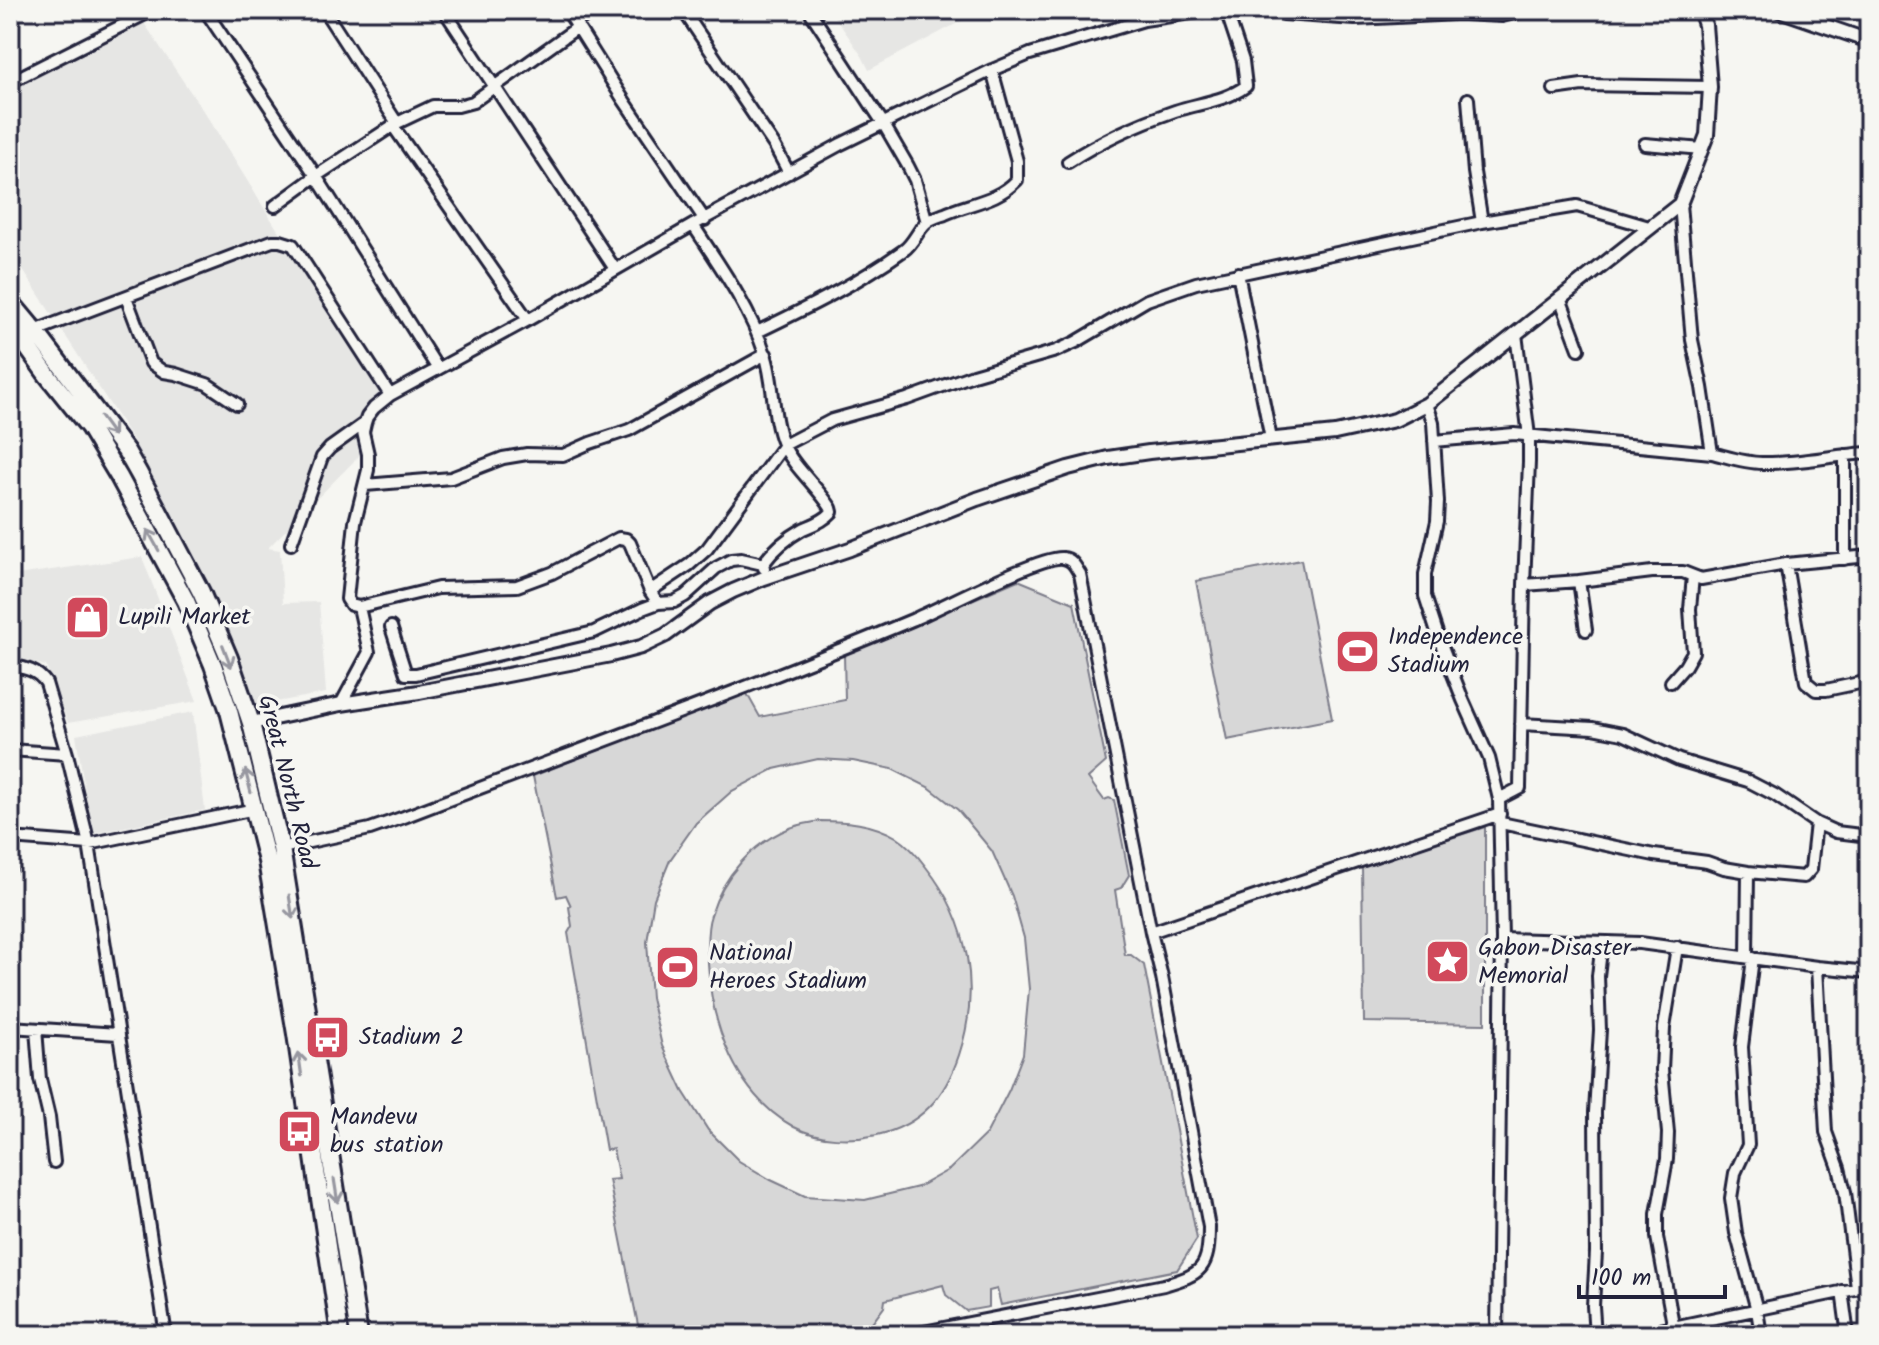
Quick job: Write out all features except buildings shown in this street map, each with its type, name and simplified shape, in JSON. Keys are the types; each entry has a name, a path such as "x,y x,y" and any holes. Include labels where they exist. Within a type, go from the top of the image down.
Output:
{"main road":[{"name":"Great North Road","path":"10,301 99,414 139,474 201,592 229,658 251,723 281,848 359,1335"},
{"name":"Great North Road","path":"10,323 89,427 186,601 232,719 267,861 340,1335"}],"street":[{"path":"10,82 153,10"},
{"path":"205,10 316,176 438,369"},
{"path":"324,10 395,125 528,320"},
{"path":"444,10 615,269"},
{"path":"567,10 705,220"},
{"path":"275,206 395,125 433,106 458,106 473,102 594,10"},
{"path":"683,10 774,145 789,173"},
{"path":"809,10 883,123 915,180 927,222"},
{"path":"658,603 630,543 619,538 552,573 517,586 448,587 359,607 351,605 347,599 355,522 368,470 363,432 367,417 390,395 693,225 883,123 992,70 1144,15 1211,10"},
{"path":"1068,162 1131,127 1236,94 1246,86 1243,61 1226,10"},
{"path":"1275,10 1284,14 1355,19 1459,14 1502,16 1528,10"},
{"path":"1700,10 1705,25 1710,87 1707,135 1680,204 1692,340 1712,453"},
{"path":"1779,10 1822,16 1869,41"},
{"path":"757,332 860,279 907,248 927,222 989,199 1017,180 1017,161 992,70"},
{"path":"1554,89 1582,85 1710,87"},
{"path":"1468,99 1482,222"},
{"path":"1645,144 1702,149"},
{"path":"251,723 641,647 666,635 710,603 764,571 850,549 977,499 1068,468 1108,458 1335,433 1395,420 1427,404 1680,204"},
{"path":"650,591 707,549 784,445 832,420 1056,351 1147,300 1238,273 1482,222 1577,206 1649,227"},
{"path":"693,225 757,332 771,374 774,409 784,445 832,512 825,520 786,540 773,551 764,571"},
{"path":"35,331 272,241 287,242 293,245 390,395"},
{"path":"1238,273 1271,439"},
{"path":"126,297 151,363 164,372 207,384 237,404"},
{"path":"1560,298 1579,349"},
{"path":"1499,799 1520,788 1529,436 1516,334"},
{"path":"365,485 451,478 503,458 527,454 563,455 629,430 766,354"},
{"path":"1427,404 1433,422 1438,502 1425,574 1425,596 1443,651 1489,758 1499,799 1502,939 1497,1335"},
{"path":"291,544 322,457 365,423"},
{"path":"1434,441 1514,434 1712,453 1760,463 1869,453"},
{"path":"1845,455 1845,559"},
{"path":"1524,585 1652,572 1683,572 1701,579 1786,564 1869,556"},
{"path":"281,848 370,829 404,817 831,653 1053,558 1065,558 1074,564 1080,574 1162,977 1209,1227 1209,1245 1197,1273 1164,1285 908,1335"},
{"path":"391,627 406,674 411,674 594,632 658,603 674,602 716,568 731,560 741,559 764,571"},
{"path":"1786,564 1806,682 1816,690 1826,690 1869,681"},
{"path":"1671,682 1693,652 1690,609 1693,576"},
{"path":"1579,581 1586,630"},
{"path":"341,704 369,652 359,607"},
{"path":"10,665 27,668 40,675 46,683 89,844 166,1335"},
{"path":"1521,724 1593,728 1623,734 1679,760 1748,781 1836,832 1869,836"},
{"path":"10,750 67,754"},
{"path":"10,868 11,838 89,844 255,809"},
{"path":"1151,932 1500,818 1654,855 1707,862 1748,872 1804,877 1811,869 1816,823"},
{"path":"1748,872 1750,958 1742,1047 1748,1145 1735,1173 1731,1198 1736,1233 1761,1335"},
{"path":"1502,939 1640,943 1869,972"},
{"path":"1595,1335 1595,1112 1600,1030 1598,976 1602,942"},
{"path":"1674,1330 1657,1237 1657,1214 1667,1159 1668,1133 1662,1070 1669,989 1677,947"},
{"path":"1817,967 1826,1132 1845,1192 1857,1288"},
{"path":"10,1027 118,1034"},
{"path":"36,1029 40,1079 49,1117 54,1162"},
{"path":"1635,1335 1674,1330 1869,1286"},
{"path":"1842,1291 1848,1335"}],"shaded area":[{"path":"830,10 982,10 869,70"},
{"path":"140,17 212,124 384,401 362,453 268,548 280,550 283,603 319,602 326,693 254,706 224,617 133,440 21,267 10,256 10,91"},
{"name":"Lupili Market","path":"142,557 197,701 68,723 46,666 10,657 10,576"},
{"path":"1301,560 1332,719 1227,740 1196,581"},
{"path":"1018,580 1074,603 1106,762 1088,778 1104,800 1114,800 1129,875 1121,888 1115,890 1125,955 1131,955 1144,965 1197,1239 1177,1270 1001,1305 997,1289 989,1291 989,1307 966,1311 946,1295 943,1285 885,1300 884,1307 867,1330 844,1335 640,1335 609,1180 619,1179 613,1149 606,1150 568,933 572,926 571,906 566,895 557,897 533,776 746,692 760,717 845,700 844,655","holes":["818,759 853,761 892,769 930,788 958,810 992,851 1012,896 1024,938 1029,989 1023,1054 987,1133 950,1169 918,1187 865,1200 805,1196 739,1161 708,1130 683,1091 662,1046 651,998 647,942 654,899 670,860 696,823 732,791 774,769"]},
{"path":"193,712 205,810 92,834 76,735"},
{"path":"820,821 868,826 887,832 908,847 941,888 961,933 967,956 970,981 966,1030 946,1084 919,1116 893,1130 867,1137 846,1139 814,1135 794,1127 757,1097 730,1056 721,1034 710,987 708,926 716,901 731,874 751,852 776,834"},
{"path":"1485,827 1485,1024 1364,1022 1362,866"}],"place":[{"name":"Lupili Market","path":"87,617"},
{"name":"Independence Stadium","path":"1357,651"},
{"name":"Gabon Disaster Memorial","path":"1447,962"},
{"name":"National Heroes Stadium","path":"678,967"},
{"name":"Stadium 2","path":"328,1037"},
{"name":"Mandevu bus station","path":"299,1131"}]}
